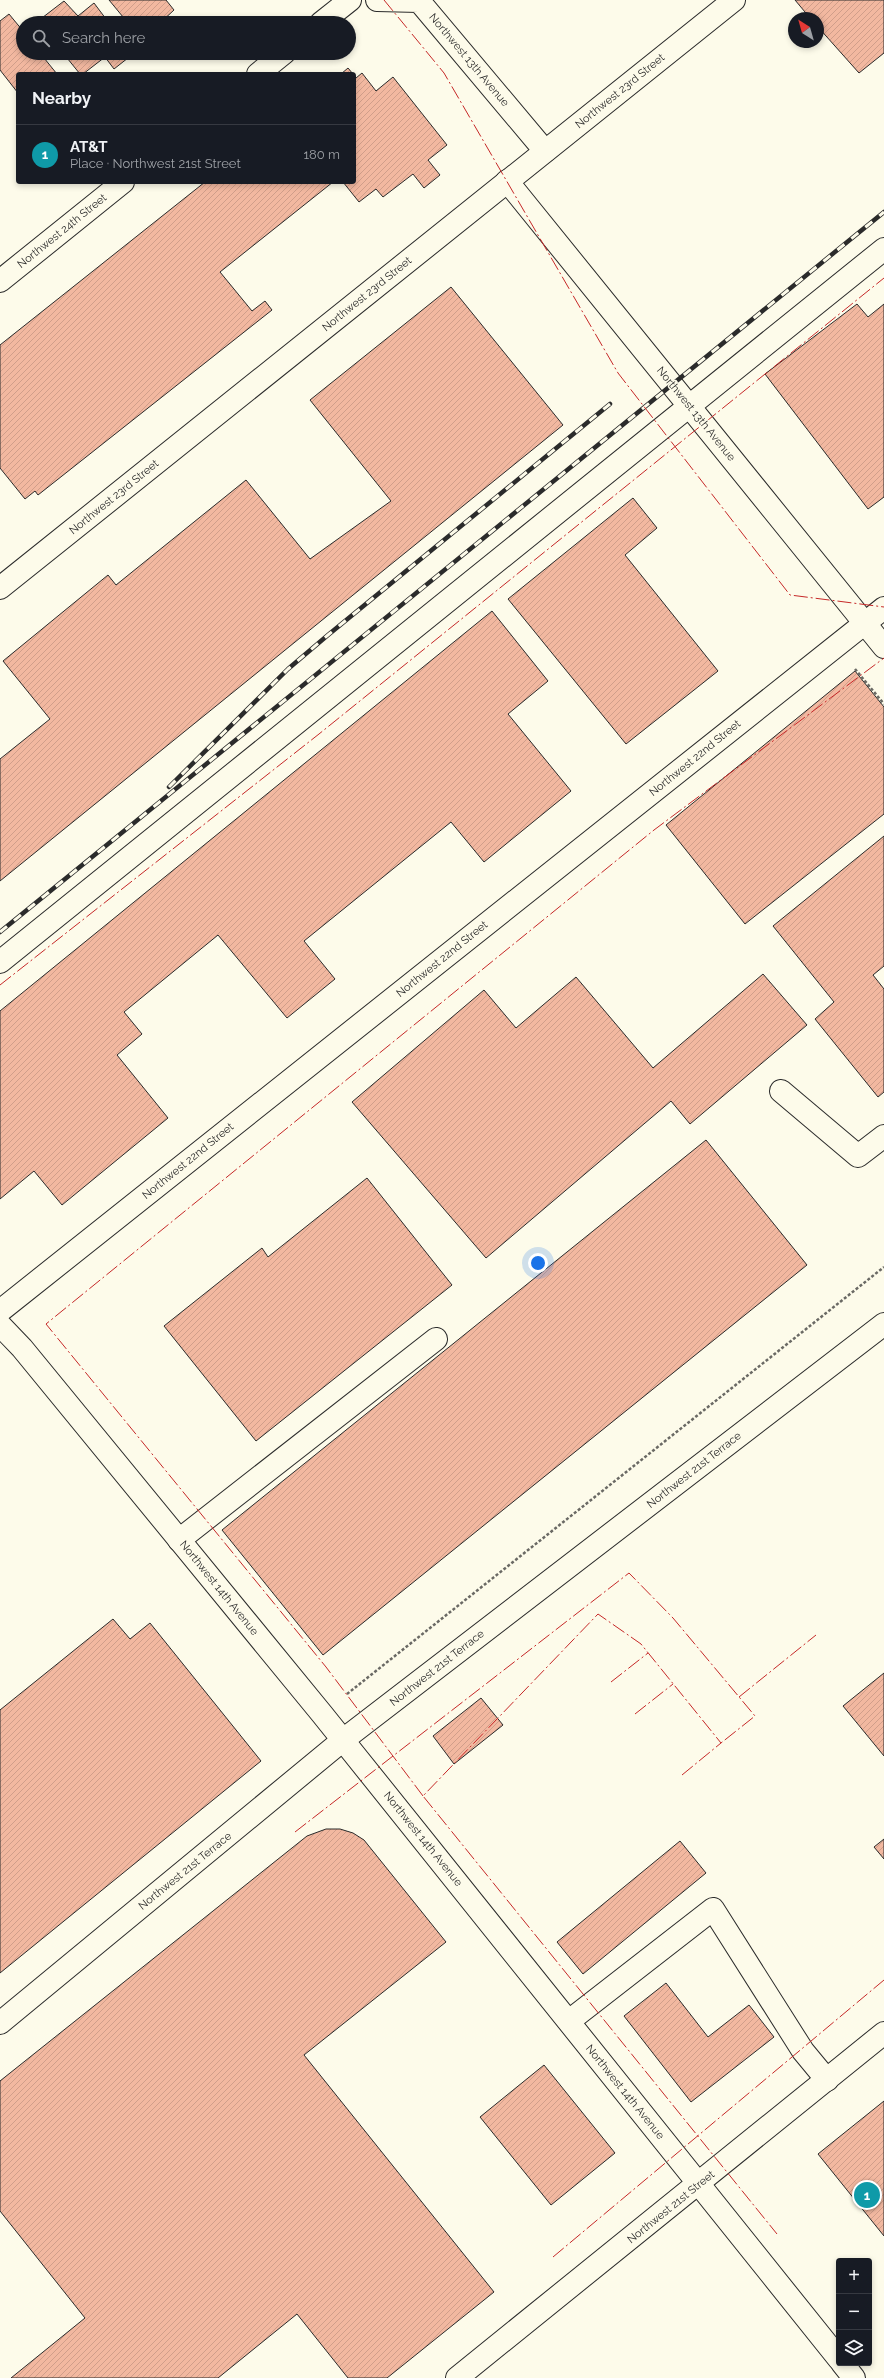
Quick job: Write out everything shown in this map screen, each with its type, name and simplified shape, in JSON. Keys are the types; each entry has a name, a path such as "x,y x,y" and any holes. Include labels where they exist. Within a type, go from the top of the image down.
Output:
{"street":[{"path":"330,16 350,0"},
{"name":"Northwest 13th Avenue","path":"377,0 419,1 545,151"},
{"name":"Northwest 23rd Street","path":"0,588 734,0"},
{"path":"260,72 275,60"},
{"name":"Northwest 13th Avenue","path":"507,181 884,648"},
{"name":"Northwest 24th Street","path":"0,281 121,184"},
{"path":"0,962 884,249"},
{"name":"Northwest 22nd Street","path":"0,1312 884,608"},
{"path":"782,1091 858,1156 884,1136"},
{"name":"Northwest 21st Terrace","path":"0,2023 343,1740 884,1324"},
{"name":"Northwest 14th Avenue","path":"0,1325 22,1348 343,1740 836,2355"},
{"path":"179,1540 436,1339"},
{"path":"569,2021 713,1909 803,2051 827,2080"},
{"name":"Northwest 21st Street","path":"457,2378 884,2033"},
{"path":"844,2366 854,2378"}],"path":[{"path":"855,669 884,704"},
{"path":"347,1694 884,1267"}],"building":[{"path":"109,0 166,0 174,10 168,16 122,16"},
{"path":"795,0 884,0 884,53 859,73 824,34 824,12 805,12"},
{"path":"64,1 78,16 44,16"},
{"path":"94,3 104,16 78,16"},
{"path":"9,14 16,22 16,60 46,60 55,72 16,72 16,90 0,70 0,21"},
{"path":"69,60 101,60 86,72 78,72"},
{"path":"107,60 125,60 114,69"},
{"path":"348,68 351,72 343,72"},
{"path":"362,73 376,91 393,77 447,145 428,160 440,175 424,188 413,174 383,197 376,189 359,202 345,184 356,184 356,78"},
{"path":"202,184 330,184 220,272 252,311 265,301 272,310 38,495 35,491 25,499 0,468 0,345"},
{"path":"451,287 563,425 0,881 0,759 50,719 3,661 108,575 116,585 246,480 310,559 391,501 310,400"},
{"path":"857,304 868,317 884,304 884,497 868,509 765,374"},
{"path":"633,498 657,528 625,555 718,671 626,744 508,599"},
{"path":"492,611 548,681 508,714 571,791 484,862 451,822 304,941 335,979 287,1018 218,935 124,1012 142,1034 117,1055 168,1118 62,1205 34,1171 0,1199 0,1011"},
{"path":"855,671 884,707 884,814 745,924 666,825"},
{"path":"884,836 884,966 873,975 884,989 884,1092 878,1097 815,1019 834,1002 773,926"},
{"path":"763,974 807,1025 690,1124 671,1101 486,1258 352,1102 484,990 516,1028 576,977 653,1068"},
{"path":"706,1140 807,1265 323,1655 222,1530"},
{"path":"367,1178 452,1285 256,1441 164,1326 262,1248 268,1257"},
{"path":"113,1619 130,1639 150,1623 261,1761 0,1973 0,1710"},
{"path":"884,1673 884,1756 843,1706"},
{"path":"481,1698 503,1725 454,1764 433,1736"},
{"path":"326,1829 340,1829 353,1833 364,1840 446,1942 304,2055 494,2292 387,2378 348,2378 297,2314 218,2378 11,2378 85,2318 0,2211 0,2081 307,1836"},
{"path":"884,1839 884,1859 874,1847"},
{"path":"680,1841 706,1873 583,1974 557,1942"},
{"path":"666,1983 708,2037 749,2005 774,2037 691,2102 624,2016"},
{"path":"544,2065 615,2153 551,2205 480,2117"},
{"path":"884,2101 884,2236 818,2154"}],"railway":[{"path":"0,932 884,212"},
{"path":"169,787 288,669 610,404"}],"power":[{"path":"384,0 444,73 618,373 790,595 884,607"},
{"path":"0,985 319,734 884,278"},
{"path":"423,1796 326,1667 46,1324 654,830 884,658"},
{"path":"295,1832 629,1573 673,1618 755,1716 721,1743"},
{"path":"682,1775 721,1743 641,1644 598,1614 423,1796 777,2234"},
{"path":"739,1697 816,1635"},
{"path":"611,1682 648,1653"},
{"path":"635,1714 673,1684"},
{"path":"553,2257 884,1980"}],"place":[{"name":"AT&T","path":"867,2195"}]}
